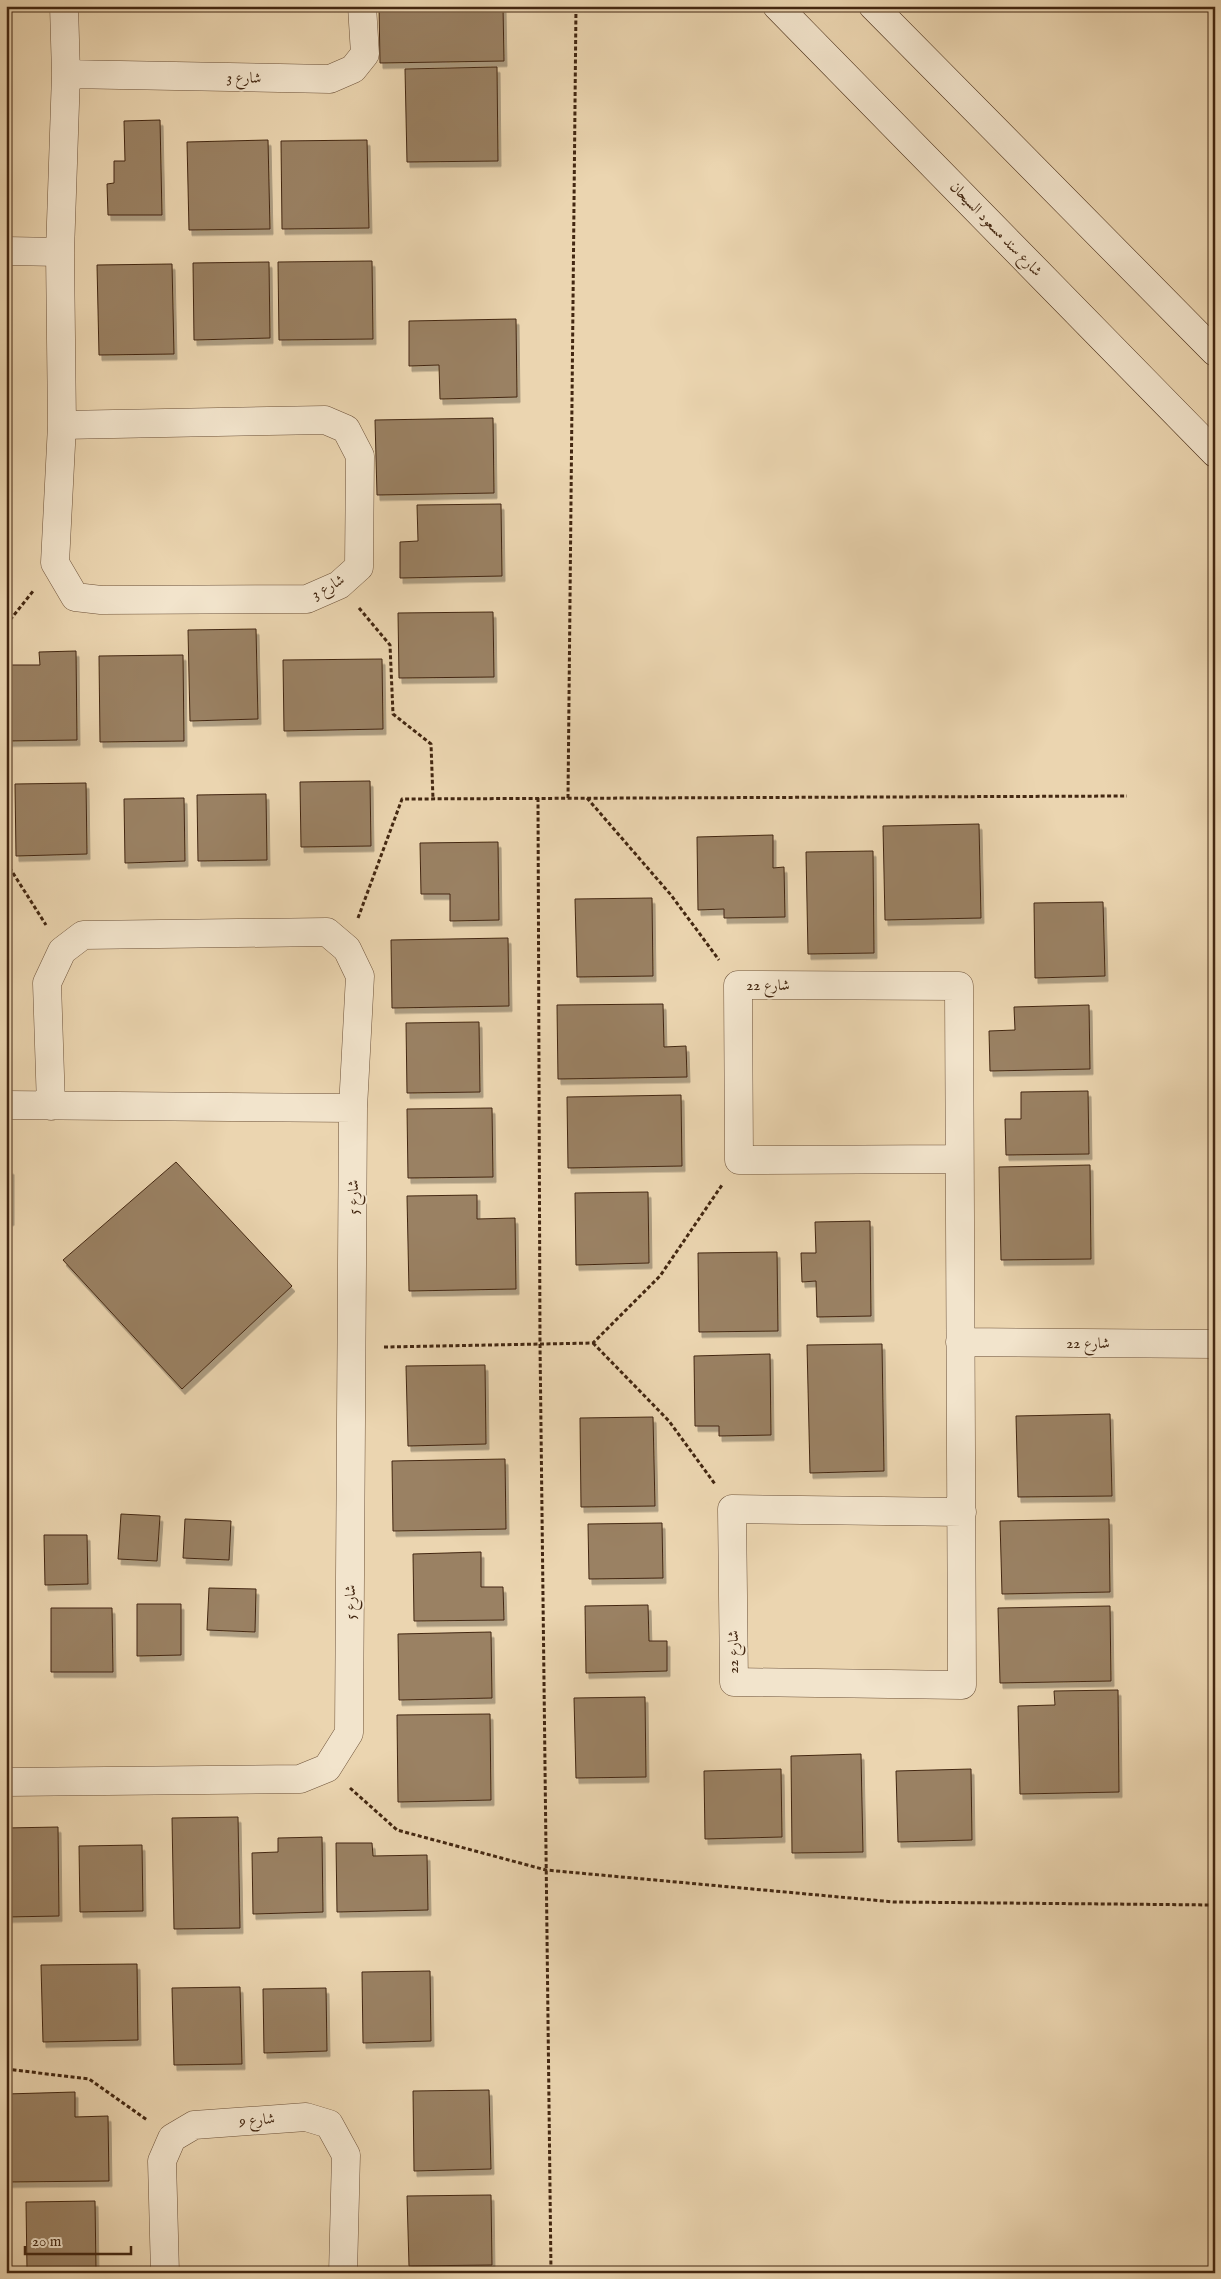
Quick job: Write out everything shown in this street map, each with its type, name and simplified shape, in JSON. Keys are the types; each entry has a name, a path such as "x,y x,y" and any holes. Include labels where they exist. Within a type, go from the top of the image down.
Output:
{"street":[{"path":"55,563 62,425 60,252 66,74 64,6"},
{"name":"شارع 3","path":"66,74 330,79 353,69 365,54 362,6"},
{"name":"شارع سند مسعود السيحان","path":"777,6 1215,452"},
{"path":"873,6 1215,352"},
{"path":"6,251 60,252"},
{"name":"شارع 3","path":"55,563 75,597 101,600 307,599 339,585 359,567 360,456 346,429 325,420 62,425"},
{"name":"شارع 5","path":"51,1106 48,982 62,952 83,935 327,932 347,949 360,976 353,1108 349,1733 327,1768"},
{"name":"شارع 22","path":"732,1508 734,1682 962,1685 959,986 738,985 739,1160"},
{"path":"6,1106 353,1108"},
{"path":"739,1160 960,1159"},
{"name":"شارع 22","path":"960,1342 1215,1344"},
{"path":"732,1508 962,1512"},
{"path":"6,1782 300,1779 327,1768"},
{"name":"شارع 9","path":"172,2138 194,2125 306,2116 329,2124 346,2155 343,2273"},
{"path":"165,2273 162,2161 172,2138"}],"path":[{"path":"568,798 576,6"},
{"path":"6,625 55,563"},
{"path":"339,585 390,645 393,714 431,744 433,798"},
{"path":"347,949 402,799 1127,796"},
{"path":"538,798 540,1344 551,2273"},
{"path":"586,798 671,895 738,985"},
{"path":"6,862 62,952"},
{"path":"352,1347 594,1343 660,1276 739,1160"},
{"path":"594,1343 669,1421 732,1508"},
{"path":"327,1768 398,1830 546,1870 894,1902 1215,1905"},
{"path":"6,2069 90,2079 172,2138"}],"building":[{"path":"379,6 503,6 504,61 380,63"},
{"path":"497,67 498,161 407,162 405,69"},
{"path":"160,120 162,215 108,215 107,184 114,183 114,161 125,161 124,121"},
{"path":"268,140 270,229 189,230 187,142"},
{"path":"367,140 369,228 282,229 281,141"},
{"path":"372,261 373,339 279,340 278,262"},
{"path":"269,262 270,338 194,340 193,263"},
{"path":"172,264 174,354 99,355 97,265"},
{"path":"516,319 517,397 440,399 439,365 409,366 409,321"},
{"path":"493,418 494,493 377,495 375,420"},
{"path":"501,504 502,576 400,578 400,542 418,541 417,505"},
{"path":"493,612 494,677 399,678 398,613"},
{"path":"256,629 258,719 190,721 188,630"},
{"path":"76,651 77,740 6,741 6,665 40,665 39,652"},
{"path":"183,655 184,741 100,742 99,656"},
{"path":"382,659 383,729 284,731 283,660"},
{"path":"370,781 371,846 301,847 300,782"},
{"path":"86,783 87,854 16,856 15,784"},
{"path":"266,794 267,860 198,861 197,795"},
{"path":"184,798 185,861 125,863 124,799"},
{"path":"979,824 981,918 885,920 883,826"},
{"path":"773,835 773,868 784,867 785,917 724,918 724,909 698,910 697,837"},
{"path":"498,842 499,920 450,921 450,894 421,894 420,843"},
{"path":"873,851 874,953 808,954 806,852"},
{"path":"652,898 653,976 577,977 575,899"},
{"path":"1103,902 1105,976 1035,978 1034,903"},
{"path":"508,938 509,1006 392,1008 391,940"},
{"path":"663,1004 664,1047 686,1046 687,1077 558,1079 557,1005"},
{"path":"1089,1005 1090,1069 990,1071 989,1031 1015,1030 1014,1007"},
{"path":"479,1022 480,1092 407,1093 406,1023"},
{"path":"1088,1091 1089,1154 1006,1155 1005,1119 1021,1119 1021,1092"},
{"path":"681,1095 682,1166 568,1168 567,1097"},
{"path":"492,1108 493,1177 408,1178 407,1109"},
{"path":"176,1162 292,1286 182,1389 63,1260"},
{"path":"1090,1165 1091,1259 1001,1260 999,1167"},
{"path":"6,1169 11,1169 11,1220 6,1220"},
{"path":"648,1192 649,1263 576,1265 575,1193"},
{"path":"477,1195 477,1219 515,1218 516,1289 409,1291 407,1196"},
{"path":"870,1221 871,1316 817,1317 816,1281 802,1282 801,1253 816,1253 815,1222"},
{"path":"777,1252 778,1331 699,1332 698,1253"},
{"path":"882,1344 884,1471 810,1473 807,1345"},
{"path":"770,1354 771,1435 719,1436 719,1426 695,1426 694,1356"},
{"path":"485,1365 486,1444 408,1446 406,1366"},
{"path":"1110,1414 1112,1496 1018,1497 1016,1416"},
{"path":"653,1417 655,1506 581,1507 580,1418"},
{"path":"505,1459 506,1529 393,1531 392,1461"},
{"path":"121,1514 160,1516 157,1561 118,1559"},
{"path":"185,1519 231,1521 229,1560 183,1558"},
{"path":"1109,1519 1110,1592 1002,1594 1000,1521"},
{"path":"662,1523 663,1578 589,1579 588,1524"},
{"path":"44,1535 87,1535 88,1584 45,1585"},
{"path":"481,1552 481,1587 503,1587 504,1620 414,1621 413,1554"},
{"path":"209,1588 256,1589 255,1632 207,1630"},
{"path":"137,1604 181,1604 181,1655 137,1656"},
{"path":"648,1605 649,1641 667,1641 667,1671 586,1673 585,1606"},
{"path":"1110,1606 1111,1681 1000,1683 998,1608"},
{"path":"51,1608 112,1608 113,1672 51,1672"},
{"path":"491,1632 492,1698 399,1700 398,1634"},
{"path":"1118,1690 1119,1792 1020,1794 1018,1706 1055,1705 1054,1691"},
{"path":"645,1697 646,1777 576,1778 574,1698"},
{"path":"490,1714 491,1800 398,1802 397,1715"},
{"path":"861,1754 863,1852 792,1853 791,1756"},
{"path":"781,1769 782,1837 705,1839 704,1771"},
{"path":"971,1769 972,1840 898,1842 896,1771"},
{"path":"238,1817 240,1928 174,1929 172,1818"},
{"path":"58,1827 59,1916 6,1917 6,1828"},
{"path":"322,1837 323,1912 253,1914 252,1853 278,1852 278,1838"},
{"path":"336,1843 372,1843 373,1856 427,1855 428,1910 337,1912"},
{"path":"142,1845 143,1911 80,1912 79,1846"},
{"path":"137,1964 138,2040 43,2042 41,1965"},
{"path":"430,1971 431,2041 363,2043 362,1972"},
{"path":"240,1987 242,2064 174,2065 172,1988"},
{"path":"326,1988 327,2051 264,2053 263,1989"},
{"path":"489,2090 491,2169 414,2171 413,2091"},
{"path":"75,2092 75,2117 108,2116 109,2181 6,2182 6,2094"},
{"path":"491,2195 492,2265 409,2266 407,2196"},
{"path":"95,2201 96,2269 27,2270 26,2202"},
{"path":"494,2272 494,2273 423,2273"}]}
